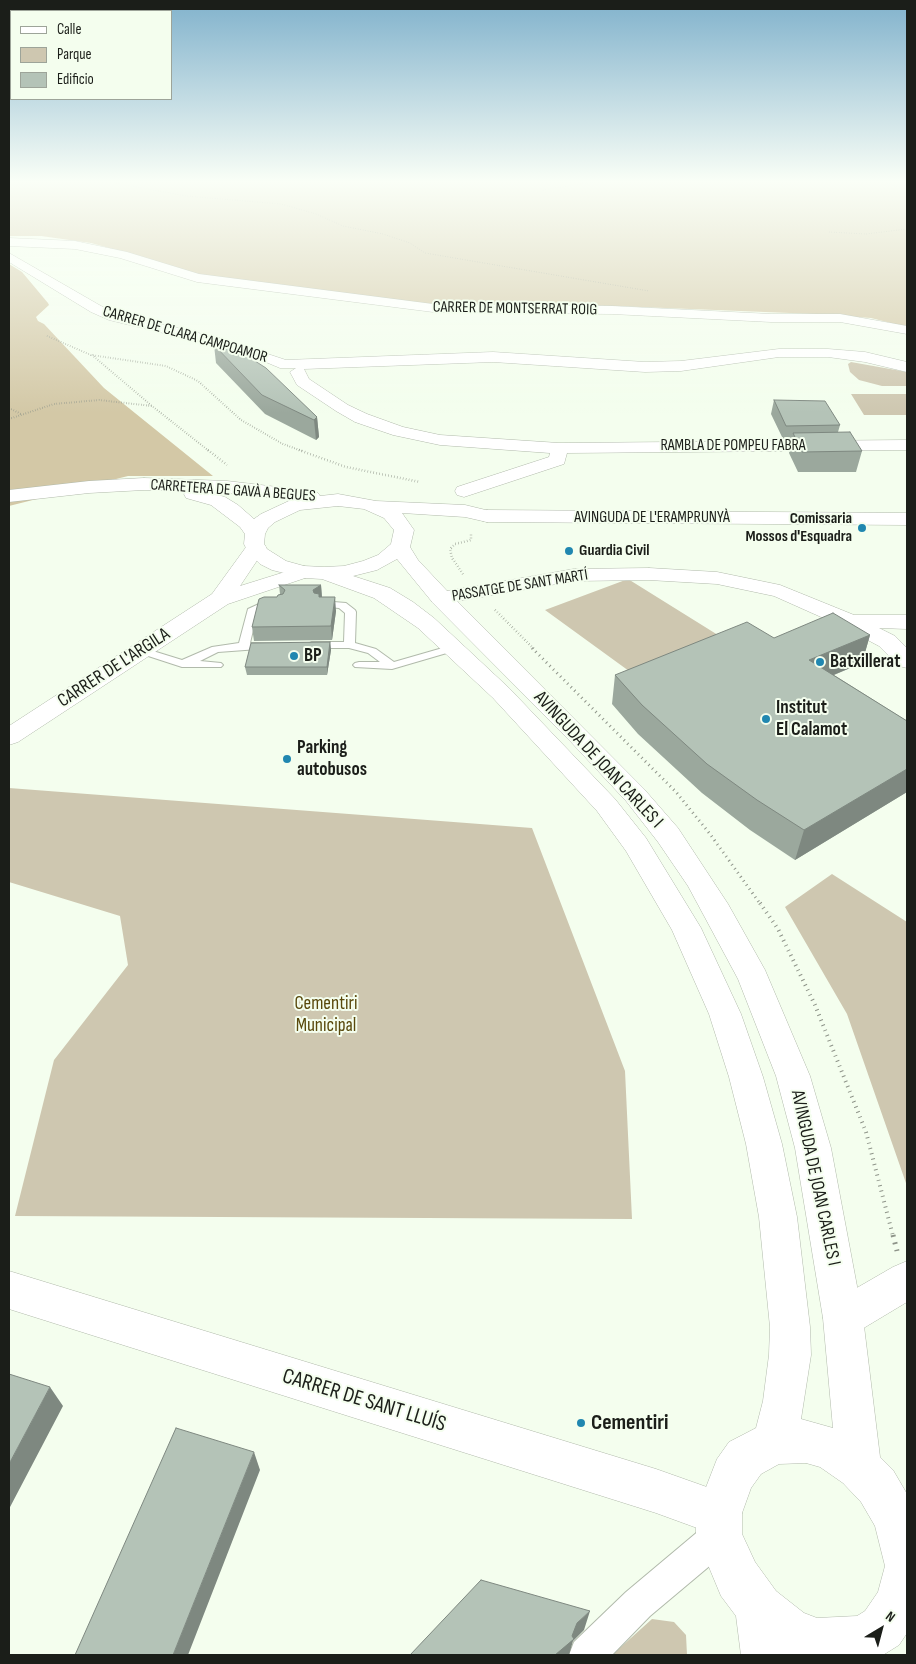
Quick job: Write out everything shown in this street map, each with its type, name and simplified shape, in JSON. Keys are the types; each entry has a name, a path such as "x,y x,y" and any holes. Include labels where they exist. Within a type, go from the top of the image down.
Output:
{"street":[{"name":"CARRER DE CLARA CAMPOAMOR","path":"10,258 96,309 114,317 214,341 296,368 303,382 342,408 361,418 399,431 440,440 559,448"},
{"name":"CARRER DE MONTSERRAT ROIG","path":"132,258 197,278 433,308 604,310 784,318 840,318 907,330"},
{"path":"296,368 493,357 645,367 681,366 779,353 828,352 865,357 907,367"},
{"name":"RAMBLA DE POMPEU FABRA","path":"559,448 907,445"},
{"path":"412,508 558,460 559,448"},
{"name":"CARRETERA DE GAVÀ A BEGUES","path":"9,496 89,487 144,484 198,486 338,500"},
{"name":"CARRETERA DE GAVÀ A BEGUES","path":"9,502 100,492 139,491 192,494 218,502 231,509 247,523 262,556 272,563 314,573"},
{"path":"464,491 458,501 467,519"},
{"path":"338,500 375,506 412,508 467,519 487,516"},
{"name":"CARRER DE L'ARGILA","path":"220,598 255,541 263,521 287,508 312,502 338,500"},
{"name":"AVINGUDA DE JOAN CARLES I","path":"375,506 397,519 404,530 414,534 410,564 441,598 580,737 635,795 668,835 718,912 754,979 793,1076 813,1148 843,1318 859,1467"},
{"path":"314,573 344,572 370,566 385,559 414,534 440,522 487,516"},
{"name":"AVINGUDA DE L'ERAMPRUNYÀ","path":"487,516 907,519"},
{"name":"CARRER DE L'ARGILA","path":"9,737 220,598 314,573"},
{"name":"AVINGUDA DE JOAN CARLES I","path":"314,573 382,593 426,624 501,693 606,805 665,891 686,928 725,1014 746,1077 761,1135 778,1217 790,1327 790,1355 784,1401 775,1442"},
{"name":"PASSATGE DE SANT MARTÍ","path":"441,598 574,574 649,574 717,578 780,592 847,620 887,641 907,661"},
{"path":"847,620 907,622"},
{"path":"843,1318 907,1280"},
{"name":"CARRER DE SANT LLUÍS","path":"9,1290 656,1491 719,1525"},
{"path":"587,1655 638,1604 686,1562 719,1525 733,1475 745,1458 775,1442 806,1441 830,1448 859,1467 877,1486 896,1518 907,1563"},
{"path":"719,1525 738,1579 759,1608 789,1632 817,1642 861,1648 882,1628 899,1603 907,1569"},
{"path":"759,1608 765,1655"}],"lane":[{"path":"244,646 252,611 263,606 280,604"},
{"path":"321,604 342,605 351,612 349,645"},
{"path":"302,645 349,645 372,651 392,666"},
{"path":"182,664 216,649 244,646 282,646"},
{"path":"358,665 392,666 453,648"},
{"path":"140,650 182,664 217,666"}],"path":[{"path":"453,258 650,291"},
{"path":"47,336 91,355 166,366 198,381 241,420 283,444 346,467 420,482"},
{"path":"91,355 245,479 269,492"},
{"path":"9,419 54,404 99,400 152,406"},
{"path":"9,408 20,414"},
{"path":"467,519 471,540 455,544 450,549 452,558 477,592"}],"green space":[{"path":"851,362 907,372 907,386 882,386 859,380 850,372 848,364"},
{"path":"851,394 907,394 907,415 864,415"},
{"path":"628,579 742,650 651,687 545,610"},
{"name":"Cementiri Municipal","path":"9,788 532,828 625,1071 632,1219 15,1216 54,1060 128,965 120,916 9,882"},
{"path":"832,874 907,922 907,1186 847,1014 785,907"},
{"path":"652,1619 674,1622 686,1635 687,1655 612,1655"}],"shaded area":[{"path":"144,258 907,258 907,327 871,318 815,314 615,306 431,305 199,276"},
{"path":"9,264 22,272 48,303 49,305 36,317 38,321 44,324 104,388 213,476 128,476 9,506"}],"building":[{"path":"219,338 266,368 317,417 314,420 262,395 214,345"},
{"path":"774,400 825,401 840,425 786,426"},
{"path":"850,432 862,451 802,452 793,433"},
{"path":"279,585 321,585 313,590 314,593 319,594 319,597 335,597 331,626 252,627 259,599 277,597 283,594 285,590"},
{"path":"833,613 870,635 809,660 907,721 907,769 804,830 757,800 707,764 642,705 615,675 747,622 774,638"},
{"path":"330,642 327,667 245,667 251,643"},
{"path":"9,1374 50,1387 9,1464"},
{"path":"176,1428 254,1452 173,1655 75,1655"},
{"path":"481,1580 590,1611 577,1623 572,1636 574,1639 555,1655 410,1655"}],"place":[{"name":"Comissaria Mossos d'Esquadra","path":"862,528"},
{"name":"Guardia Civil","path":"569,551"},
{"name":"BP","path":"294,656"},
{"name":"Batxillerat","path":"820,662"},
{"name":"Institut El Calamot","path":"766,719"},
{"name":"Parking autobusos","path":"287,759"},
{"name":"Cementiri","path":"581,1423"}]}
